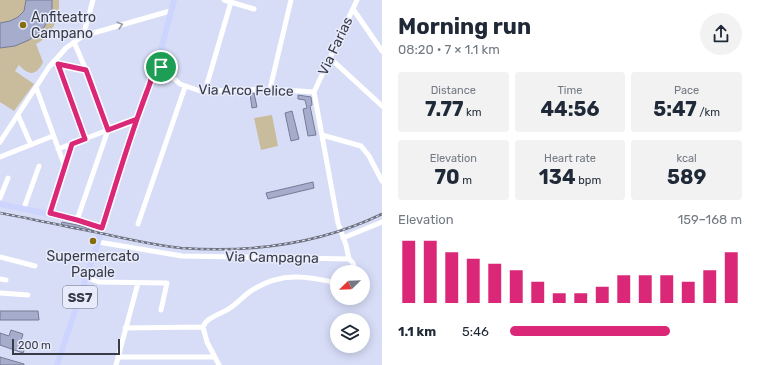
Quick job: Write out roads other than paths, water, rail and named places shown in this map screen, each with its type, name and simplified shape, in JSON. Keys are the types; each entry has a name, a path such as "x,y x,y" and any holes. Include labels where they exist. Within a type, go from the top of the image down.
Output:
{"main road":[{"name":"SS7","path":"57,365 87,278 137,119 152,78 153,67 160,54 174,0"},
{"name":"SS7","path":"152,78 161,67 160,54"},
{"path":"0,204 50,213 102,228"}],"street":[{"path":"83,36 94,0"},
{"path":"224,0 254,9"},
{"path":"270,89 291,0"},
{"name":"Via Farias","path":"314,92 357,0"},
{"path":"205,91 230,2"},
{"path":"353,9 382,51"},
{"path":"0,142 36,87 74,42 83,36 170,11"},
{"path":"74,42 108,130 77,220"},
{"path":"330,58 382,106"},
{"path":"55,64 86,70"},
{"path":"55,64 85,139"},
{"name":"Via Arco Felice","path":"161,67 185,87 205,91 270,89 314,92"},
{"path":"36,87 65,167"},
{"path":"138,224 185,87"},
{"path":"314,92 338,223 349,259 354,265"},
{"path":"18,115 31,145"},
{"path":"58,149 137,119"},
{"path":"0,157 53,136"},
{"path":"322,136 361,146 369,156 382,180"},
{"path":"50,213 72,144"},
{"path":"24,208 38,166"},
{"path":"0,198 8,178"},
{"path":"343,238 382,222"},
{"name":"Via Campagna","path":"98,242 182,256 349,259"},
{"path":"0,257 35,266"},
{"path":"219,365 207,342 203,328 209,319 231,308 254,289 274,280 297,276 311,277 330,281"},
{"path":"87,278 99,282 168,283 161,310"},
{"path":"0,279 6,280"},
{"path":"116,365 138,283"},
{"path":"0,294 28,295"},
{"path":"125,328 203,328"},
{"path":"118,357 215,357"}],"railway":[{"path":"0,213 148,243 181,248 207,249 233,249 284,244 334,233 382,214"}],"place":[{"name":"Anfiteatro Campano","path":"23,25"},
{"name":"Supermercato Papale","path":"93,241"}]}
